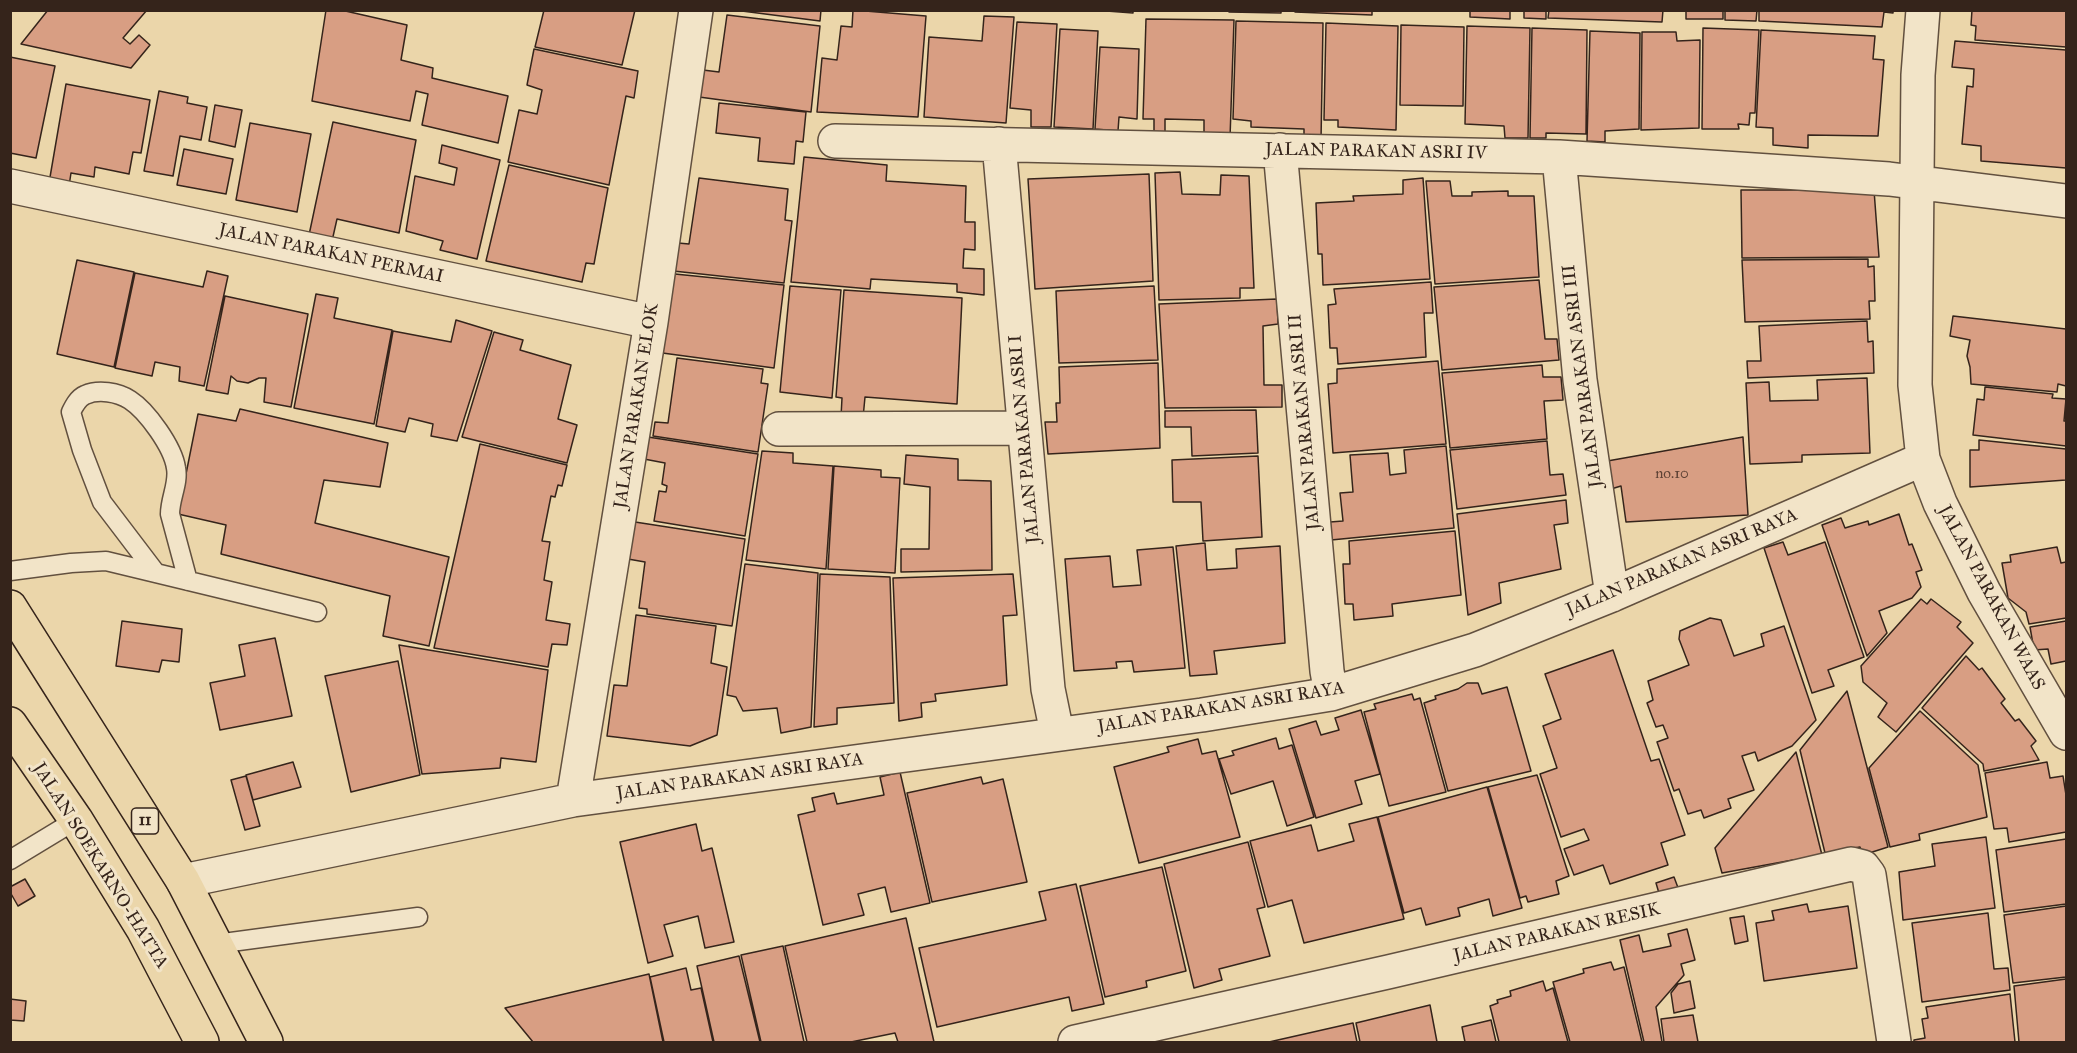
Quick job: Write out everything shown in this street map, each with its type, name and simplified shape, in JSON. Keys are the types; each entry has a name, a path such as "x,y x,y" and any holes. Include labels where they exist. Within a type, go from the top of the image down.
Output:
{"highway":[{"name":"11","path":"10,608 183,881 266,1042"},
{"name":"JALAN SOEKARNO-HATTA","path":"10,724 76,820 143,929 202,1042"}],"street":[{"name":"JALAN PARAKAN ELOK","path":"573,800 651,321 696,10"},
{"path":"1923,10 1918,75 1915,385 1923,459"},
{"name":"JALAN PARAKAN ASRI IV","path":"835,141 1559,158 1889,179 2067,201"},
{"name":"JALAN PARAKAN ASRI I","path":"999,144 1048,689 1057,733"},
{"name":"JALAN PARAKAN ASRI II","path":"1280,150 1330,694"},
{"name":"JALAN PARAKAN ASRI III","path":"1559,158 1580,380 1612,595"},
{"name":"JALAN PARAKAN PERMAI","path":"10,186 651,321"},
{"path":"779,429 1024,428"},
{"name":"JALAN PARAKAN ASRI RAYA","path":"183,881 573,800 1202,715 1330,694 1475,650 1612,595 1923,459"},
{"name":"JALAN PARAKAN WAAS","path":"1923,459 1940,503 1979,582 2056,695 2067,732"},
{"name":"JALAN PARAKAN RESIK","path":"1075,1042 1377,975 1851,864 1863,867 1869,875 1894,1042"}],"lane":[{"path":"156,573 102,502 82,450 71,412 77,401 85,395 106,392 129,399 147,417 169,448 176,468 176,483 170,514 188,581"},
{"path":"10,571 106,561 317,612"},
{"path":"10,860 76,820"},
{"path":"216,944 418,917"}],"building":[{"path":"48,10 147,10 123,38 130,44 139,35 150,45 131,68 21,44"},
{"path":"326,10 341,10 407,25 401,60 433,68 432,78 508,96 498,143 422,125 428,94 416,91 410,121 312,101"},
{"path":"544,10 635,10 622,65 535,47"},
{"path":"734,10 821,10 820,21"},
{"path":"853,10 926,16 918,117 817,112 822,58 837,60 841,26 852,27"},
{"path":"1093,10 1133,10 1133,13"},
{"path":"1229,10 1281,10 1281,13 1229,12"},
{"path":"1295,10 1372,10 1372,15 1295,12"},
{"path":"1470,10 1510,10 1510,19 1470,17"},
{"path":"1524,10 1546,10 1546,19 1524,18"},
{"path":"1549,10 1663,10 1662,22 1548,18"},
{"path":"1686,10 1723,10 1723,19 1686,19"},
{"path":"1725,10 1757,10 1756,21 1725,20"},
{"path":"1759,10 1893,10 1893,13 1884,12 1882,27 1759,21"},
{"path":"1972,10 2066,10 2066,47 1975,40 1976,26 1971,25"},
{"path":"727,15 820,26 811,112 699,97 703,70 719,72"},
{"path":"984,16 1014,17 1006,123 924,117 929,37 982,41"},
{"path":"1146,19 1234,20 1230,138 1204,137 1204,120 1165,119 1165,134 1154,133 1154,119 1143,119"},
{"path":"1236,21 1323,23 1321,141 1304,141 1304,129 1251,127 1251,121 1233,119"},
{"path":"1017,22 1057,24 1051,127 1031,127 1031,110 1010,108"},
{"path":"1326,23 1398,26 1396,130 1338,127 1338,120 1324,120"},
{"path":"1401,25 1464,27 1463,106 1400,105"},
{"path":"1467,26 1530,28 1528,138 1505,138 1504,126 1465,124"},
{"path":"1532,28 1587,30 1586,134 1546,133 1546,138 1530,138"},
{"path":"1703,28 1759,30 1755,113 1750,113 1749,125 1738,124 1739,129 1702,129"},
{"path":"1060,29 1098,31 1093,129 1054,127"},
{"path":"1761,30 1875,36 1873,59 1884,60 1878,136 1808,135 1808,148 1773,145 1773,128 1756,127"},
{"path":"1590,31 1640,33 1639,129 1605,131 1605,142 1587,141"},
{"path":"1642,32 1676,32 1677,41 1700,40 1699,128 1641,130"},
{"path":"1955,41 2066,50 2066,168 1981,161 1981,146 1962,144 1967,86 1973,87 1974,69 1952,67"},
{"path":"1100,47 1139,49 1137,119 1119,117 1118,131 1095,129"},
{"path":"534,49 638,71 634,98 626,96 609,185 508,162 519,110 537,114 542,90 527,85"},
{"path":"10,57 55,66 36,158 10,153"},
{"path":"66,84 150,100 141,153 133,152 129,174 95,167 94,177 71,173 69,186 49,183"},
{"path":"159,91 188,97 187,103 207,107 201,140 180,136 173,176 144,171"},
{"path":"719,103 806,112 803,142 796,141 794,164 758,161 760,138 716,133"},
{"path":"215,105 242,110 235,147 209,141"},
{"path":"333,122 416,140 399,233 337,219 332,241 309,235"},
{"path":"250,123 311,134 297,212 236,200"},
{"path":"442,145 500,160 477,259 440,250 443,241 406,231 415,176 454,185 457,168 439,163"},
{"path":"184,149 233,159 226,194 177,185"},
{"path":"804,157 887,165 886,181 966,186 965,222 975,222 975,250 964,249 963,268 984,269 984,295 957,292 957,284 871,279 870,289 791,282"},
{"path":"509,165 608,188 594,264 586,263 582,282 486,261"},
{"path":"1180,172 1182,194 1220,195 1221,175 1249,176 1254,288 1240,288 1240,298 1159,300 1155,173"},
{"path":"1149,174 1153,281 1035,289 1028,179"},
{"path":"699,178 788,189 785,220 792,221 784,283 664,270 667,242 689,244"},
{"path":"1423,178 1430,279 1323,285 1322,254 1318,254 1316,203 1354,201 1353,196 1403,194 1403,180"},
{"path":"1426,181 1450,181 1452,196 1472,196 1472,192 1508,191 1508,196 1534,196 1539,277 1435,284"},
{"path":"1741,190 1874,190 1879,257 1742,258"},
{"path":"1868,259 1868,267 1874,266 1875,301 1869,301 1870,319 1745,322 1742,260"},
{"path":"77,260 134,272 114,367 57,354"},
{"path":"207,271 228,276 204,386 179,381 180,367 155,362 152,376 115,368 135,273 203,287"},
{"path":"665,273 784,285 774,368 655,352"},
{"path":"1539,280 1545,339 1557,339 1559,360 1442,370 1434,287"},
{"path":"1431,282 1433,313 1424,313 1426,357 1338,364 1337,348 1330,348 1328,305 1336,304 1334,289"},
{"path":"790,286 841,290 832,398 780,392"},
{"path":"1154,286 1158,360 1059,363 1056,291"},
{"path":"844,290 962,298 957,404 865,397 863,418 841,417 842,398 836,397"},
{"path":"316,294 338,298 334,318 392,330 374,424 294,408"},
{"path":"225,296 308,314 291,407 264,402 266,378 259,378 248,383 237,381 231,376 228,394 206,390"},
{"path":"1277,299 1278,324 1263,326 1264,385 1282,385 1282,407 1165,408 1159,304"},
{"path":"1953,316 2066,329 2066,386 2058,384 2057,392 1971,384 1967,356 1970,340 1950,336"},
{"path":"456,320 492,331 457,441 431,436 433,424 409,418 405,432 376,426 393,331 451,342"},
{"path":"1867,321 1868,342 1873,341 1874,373 1748,378 1747,361 1761,361 1759,326"},
{"path":"494,332 523,340 520,350 571,365 558,419 577,425 567,463 462,437"},
{"path":"677,358 763,369 761,383 768,384 758,452 653,436 655,422 668,423"},
{"path":"1438,361 1446,444 1333,453 1328,384 1337,383 1337,369"},
{"path":"1158,363 1160,448 1048,454 1045,422 1057,422 1056,403 1060,403 1059,367"},
{"path":"1542,365 1543,377 1561,377 1563,400 1544,401 1547,439 1450,448 1442,373"},
{"path":"1867,378 1870,453 1802,455 1802,462 1750,464 1746,383 1769,382 1770,401 1818,400 1817,380"},
{"path":"1985,387 2053,394 2052,398 2066,399 2064,421 2066,421 2066,446 1973,435 1977,399 1984,400"},
{"path":"240,409 388,443 380,487 324,480 315,523 449,557 429,646 383,636 390,596 221,554 226,525 178,514 198,414 236,421"},
{"path":"1256,410 1258,453 1192,456 1191,427 1165,427 1165,411"},
{"path":"648,437 758,454 745,536 654,521 659,491 666,492 667,486 662,484 665,463 644,459"},
{"path":"1743,437 1748,515 1626,522 1621,486 1601,492 1596,463"},
{"path":"1979,440 2066,449 2066,480 1970,487 1970,450 1979,450"},
{"path":"1547,441 1550,475 1563,474 1566,495 1457,509 1450,450"},
{"path":"480,444 567,465 562,486 558,485 555,497 551,496 542,541 550,542 544,580 552,582 546,620 570,624 567,645 552,644 548,667 434,648"},
{"path":"1446,446 1454,528 1331,540 1330,522 1343,521 1340,493 1353,492 1350,455 1388,453 1390,475 1406,473 1404,450"},
{"path":"762,451 793,453 793,463 833,466 826,569 746,560"},
{"path":"906,455 958,459 958,480 991,481 992,570 901,572 901,549 929,549 930,487 904,484"},
{"path":"1258,456 1262,537 1203,541 1201,502 1173,502 1172,460"},
{"path":"834,466 881,470 881,477 900,478 895,573 828,569"},
{"path":"1566,500 1568,523 1554,525 1561,569 1499,583 1501,603 1468,615 1457,514"},
{"path":"1899,514 1909,545 1912,544 1922,570 1916,572 1921,587 1912,598 1879,611 1887,633 1867,656 1822,525 1841,518 1845,528 1868,521 1869,525"},
{"path":"635,522 745,539 732,626 647,614 647,609 639,608 645,562 628,559"},
{"path":"1455,531 1461,595 1392,604 1393,616 1354,620 1353,604 1345,604 1343,564 1350,564 1349,541"},
{"path":"1783,542 1788,555 1825,542 1864,657 1828,670 1834,686 1812,693 1764,548"},
{"path":"1205,543 1207,570 1237,568 1236,549 1280,546 1285,643 1214,651 1217,674 1190,676 1176,546"},
{"path":"1173,547 1185,668 1134,672 1132,661 1116,662 1117,668 1074,671 1065,559 1110,556 1113,587 1141,585 1137,550"},
{"path":"2057,547 2061,563 2066,562 2066,618 2029,624 2026,612 2008,598 2002,563 2011,562 2010,555"},
{"path":"745,564 818,573 811,727 781,733 777,708 743,711 736,697 727,695"},
{"path":"820,574 890,577 894,703 837,708 837,724 814,727"},
{"path":"1013,574 1017,615 1003,616 1007,685 935,694 936,701 921,703 922,717 899,721 893,578"},
{"path":"1921,599 1927,604 1931,599 1961,622 1957,627 1973,643 1896,732 1878,717 1887,703 1863,682 1861,666"},
{"path":"636,615 716,626 711,663 727,667 717,735 690,746 607,736 614,685 627,686"},
{"path":"1710,618 1721,620 1734,656 1764,646 1761,634 1784,626 1816,720 1792,746 1758,761 1755,752 1742,756 1754,790 1728,799 1731,808 1704,818 1701,810 1688,814 1679,789 1674,791 1657,742 1668,738 1663,725 1656,727 1647,703 1653,700 1648,681 1689,665 1679,639 1680,631"},
{"path":"122,621 182,629 179,662 162,660 159,672 116,666"},
{"path":"2066,621 2066,661 2051,664 2048,649 2034,650 2030,627"},
{"path":"275,638 292,716 220,730 210,683 245,676 239,645"},
{"path":"399,645 548,670 536,762 501,758 500,768 422,774"},
{"path":"1613,650 1651,761 1659,759 1685,835 1661,843 1668,865 1610,884 1603,865 1574,875 1564,849 1589,840 1584,829 1561,837 1540,774 1557,768 1543,726 1561,719 1545,674"},
{"path":"1966,656 1979,670 1982,668 2005,699 2001,703 2015,721 2019,719 2036,741 2031,746 2039,760 1984,771 1983,764 1922,708"},
{"path":"398,661 420,775 351,792 325,676"},
{"path":"1467,683 1478,683 1482,694 1507,687 1531,771 1448,791 1424,703"},
{"path":"1847,691 1888,847 1863,855 1860,847 1825,853 1800,750"},
{"path":"1412,694 1414,700 1420,698 1446,792 1389,806 1364,712 1376,709 1374,704"},
{"path":"1361,710 1380,774 1355,781 1362,804 1316,818 1289,729 1316,721 1321,735 1339,730 1335,718"},
{"path":"1920,711 1978,765 1987,817 1919,834 1920,840 1890,847 1869,768"},
{"path":"1276,738 1279,749 1292,745 1314,817 1287,826 1273,781 1231,794 1219,759 1234,755 1232,751"},
{"path":"1198,739 1202,754 1216,751 1240,837 1139,863 1114,767 1169,752 1167,747"},
{"path":"1796,752 1824,863 1796,869 1793,860 1722,873 1715,848"},
{"path":"293,762 301,787 253,800 246,775"},
{"path":"2047,762 2050,778 2063,776 2066,795 2066,832 2009,842 2007,828 1994,829 1985,773"},
{"path":"900,772 930,903 891,912 885,887 858,894 864,915 823,925 798,815 815,811 812,798 834,793 837,804 884,795 880,777"},
{"path":"1537,775 1569,876 1556,881 1559,894 1528,902 1526,896 1520,898 1488,787"},
{"path":"246,776 260,826 245,830 231,780"},
{"path":"981,777 983,784 1003,779 1027,882 932,902 907,793"},
{"path":"1487,787 1522,908 1493,916 1489,899 1458,908 1460,916 1426,925 1421,908 1404,913 1378,817"},
{"path":"1377,817 1404,919 1304,943 1292,900 1268,907 1250,841 1311,825 1318,851 1354,841 1349,824"},
{"path":"696,824 702,851 712,848 734,942 705,948 698,916 664,925 673,956 648,963 620,842"},
{"path":"1986,837 1995,908 1903,920 1899,872 1935,866 1932,844"},
{"path":"2066,839 2066,904 2004,912 1996,850"},
{"path":"1248,842 1265,907 1257,909 1270,956 1219,969 1222,980 1194,988 1164,864"},
{"path":"1162,867 1186,971 1146,981 1147,987 1105,997 1080,886"},
{"path":"1674,877 1680,893 1661,900 1656,883"},
{"path":"25,879 35,896 18,906 10,892 10,887"},
{"path":"1076,884 1104,1004 1072,1011 1069,997 937,1027 919,948 1046,920 1039,892"},
{"path":"1807,904 1809,912 1848,906 1857,968 1764,981 1756,923 1774,920 1772,911"},
{"path":"2066,906 2066,977 2013,983 2004,915"},
{"path":"1988,913 1994,969 2008,968 2010,990 1922,1002 1912,923"},
{"path":"1744,916 1748,941 1735,944 1730,918"},
{"path":"906,918 934,1042 898,1042 895,1033 851,1042 807,1042 785,946"},
{"path":"1687,929 1695,960 1681,964 1684,975 1656,1007 1662,1042 1644,1042 1620,940 1639,935 1643,952 1671,946 1668,934"},
{"path":"783,946 804,1042 761,1042 741,955"},
{"path":"739,956 760,1042 714,1042 697,966"},
{"path":"1611,962 1614,970 1624,967 1642,1042 1570,1042 1553,982 1584,973 1583,969"},
{"path":"686,968 691,990 701,988 713,1042 664,1042 650,977"},
{"path":"649,974 663,1042 533,1042 505,1008"},
{"path":"2066,979 2066,1042 2019,1042 2014,986"},
{"path":"1543,981 1546,991 1553,988 1568,1042 1499,1042 1490,1006 1498,1003 1497,1000 1511,996 1510,991"},
{"path":"1690,981 1695,1008 1674,1013 1671,993 1678,984"},
{"path":"2010,994 2015,1042 1914,1042 1914,1040 1925,1038 1922,1019 1928,1018 1926,1007"},
{"path":"10,999 26,1001 24,1021 10,1020"},
{"path":"1430,1005 1437,1042 1360,1042 1356,1023"},
{"path":"1693,1015 1698,1042 1664,1042 1661,1019"},
{"path":"1491,1020 1496,1042 1465,1042 1462,1027"},
{"path":"1353,1023 1357,1042 1269,1042"}]}
